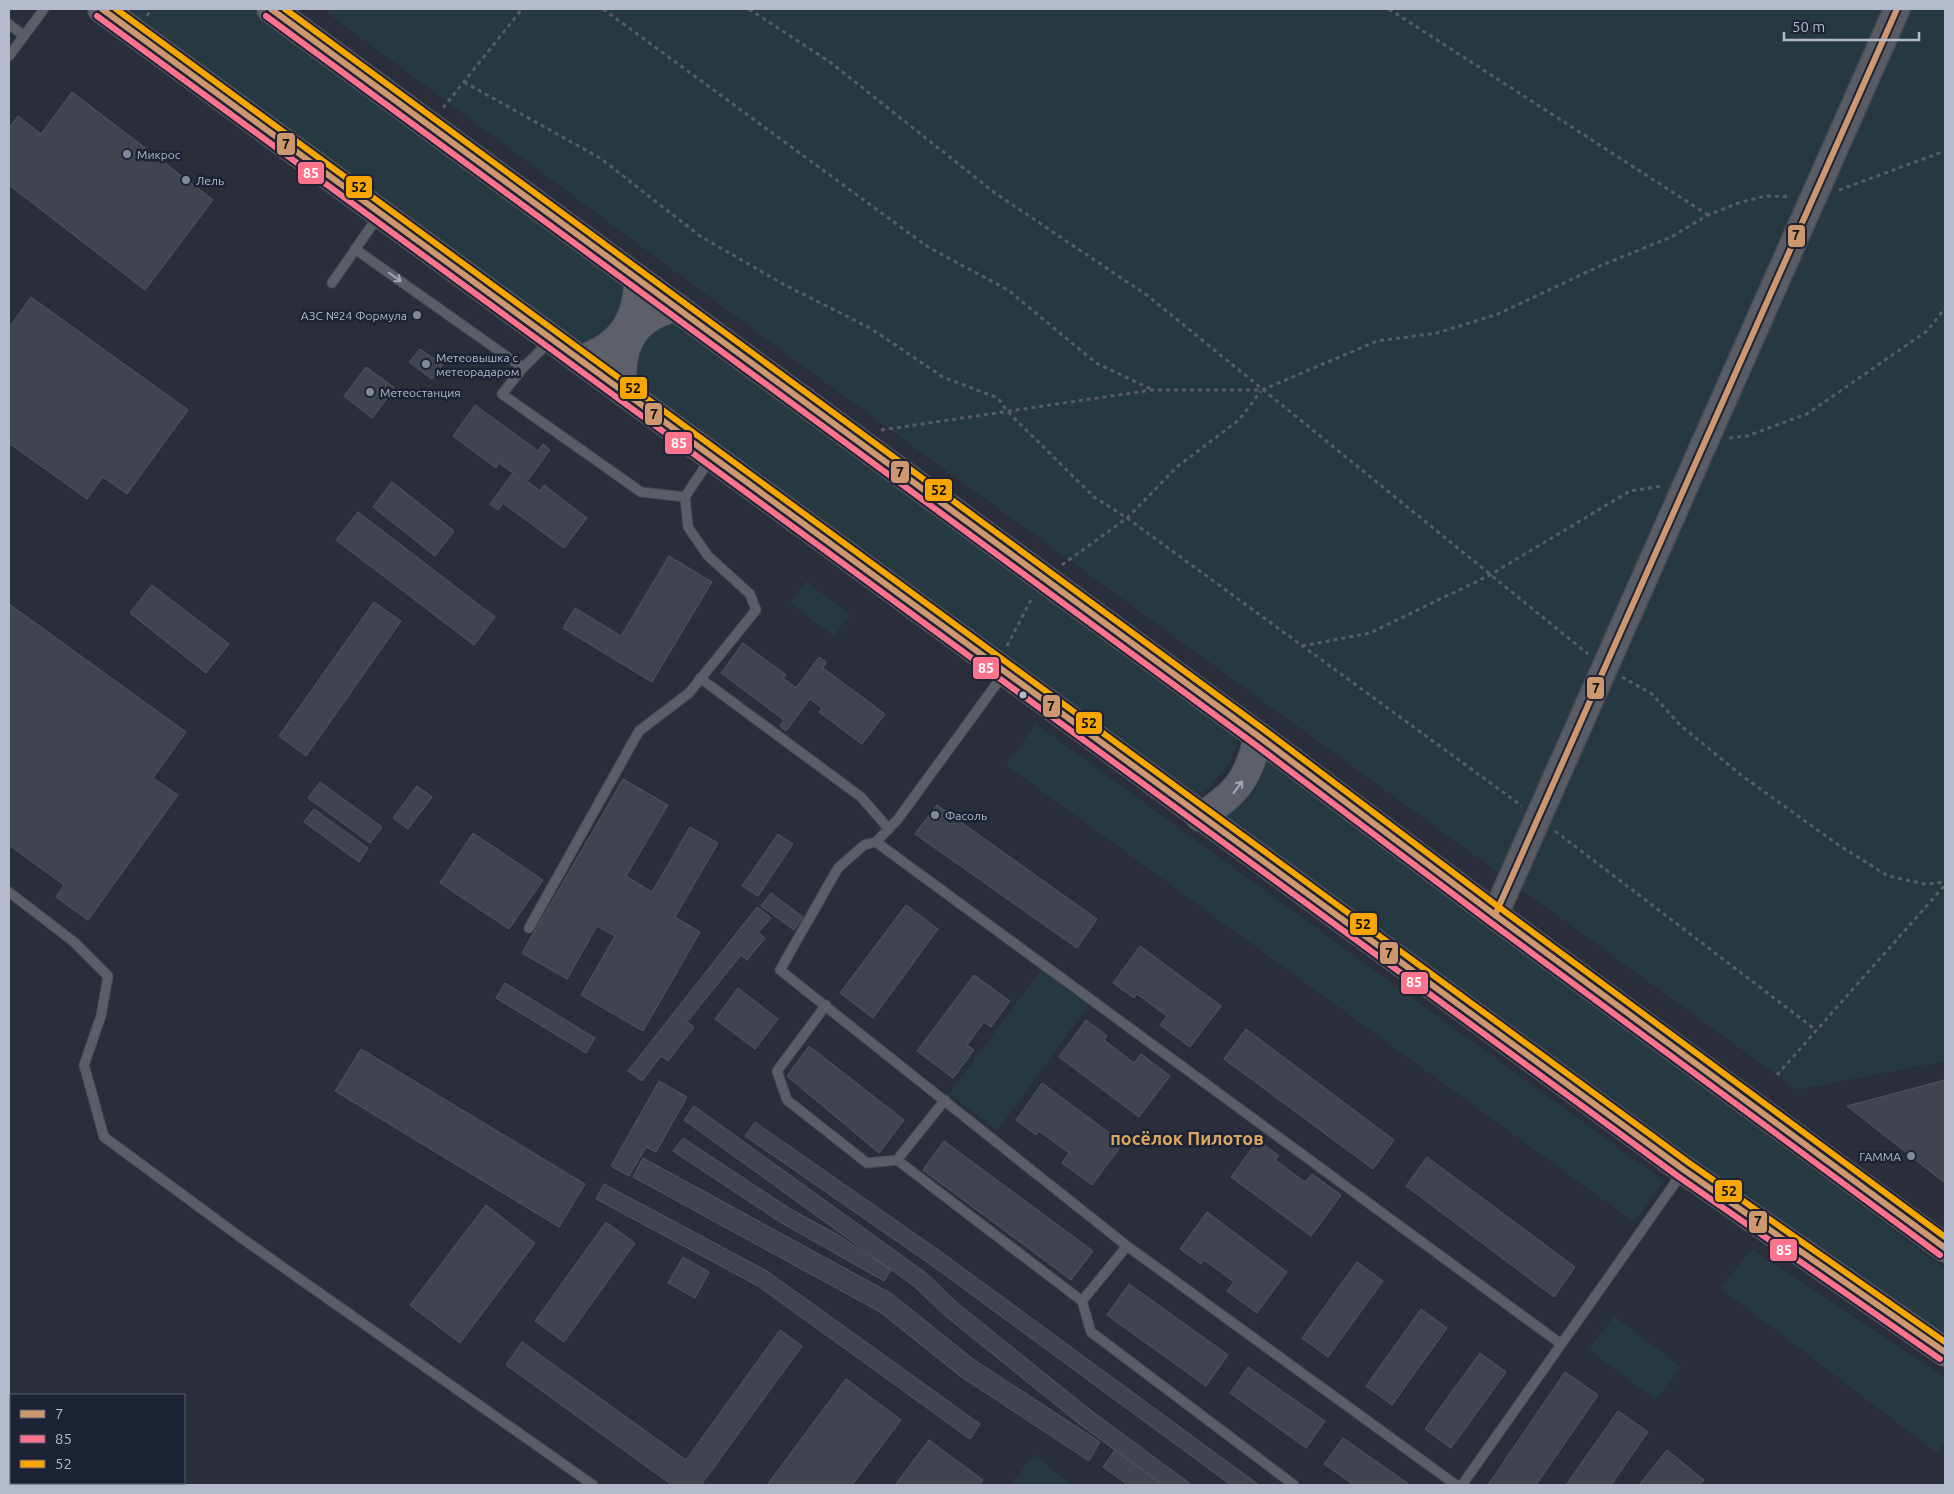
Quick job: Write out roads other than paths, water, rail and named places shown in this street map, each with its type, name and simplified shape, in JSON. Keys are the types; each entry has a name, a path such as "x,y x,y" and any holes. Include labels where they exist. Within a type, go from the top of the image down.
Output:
{"main road":[{"path":"102,9 1200,817 1684,1170 1945,1352"},
{"path":"271,9 1258,736 1495,915 1945,1248"},
{"path":"580,360 598,353 617,339 629,322 638,299 638,279"},
{"path":"622,391 621,368 626,345 637,327 657,312 676,307"},
{"path":"1200,817 1234,794 1247,774 1258,736"}],"street":[{"path":"1495,915 1896,9"}],"lane":[{"path":"9,56 44,9"},
{"path":"9,24 24,36"},
{"path":"332,283 380,213"},
{"path":"355,249 524,368"},
{"path":"552,339 502,394 641,492 685,498"},
{"path":"529,928 640,731 688,693 756,610 750,594 708,556 688,527 685,498 712,457"},
{"path":"1000,670 889,829 876,842 864,845 838,868 780,970 1127,1246 1456,1485"},
{"path":"700,678 861,798 889,829"},
{"path":"876,842 1561,1344"},
{"path":"9,892 74,942 108,976 101,1016 84,1065 104,1137 256,1249 593,1485"},
{"path":"826,1005 777,1071 787,1100 867,1163 897,1160 1082,1301 1091,1332 1294,1485"},
{"path":"897,1160 945,1100"},
{"path":"1462,1485 1684,1170"},
{"path":"1082,1301 1127,1246"}],"place":[{"name":"Микрос","path":"127,154"},
{"name":"Лель","path":"186,180"},
{"name":"АЗС №24 Формула","path":"417,315"},
{"name":"Метеовышка с метеорадаром","path":"426,364"},
{"name":"Метеостанция","path":"370,392"},
{"name":"Фасоль","path":"935,815"},
{"name":"ГАММА","path":"1911,1156"}],"district":[{"name":"посёлок Пилотов","path":"1187,1138"}]}
